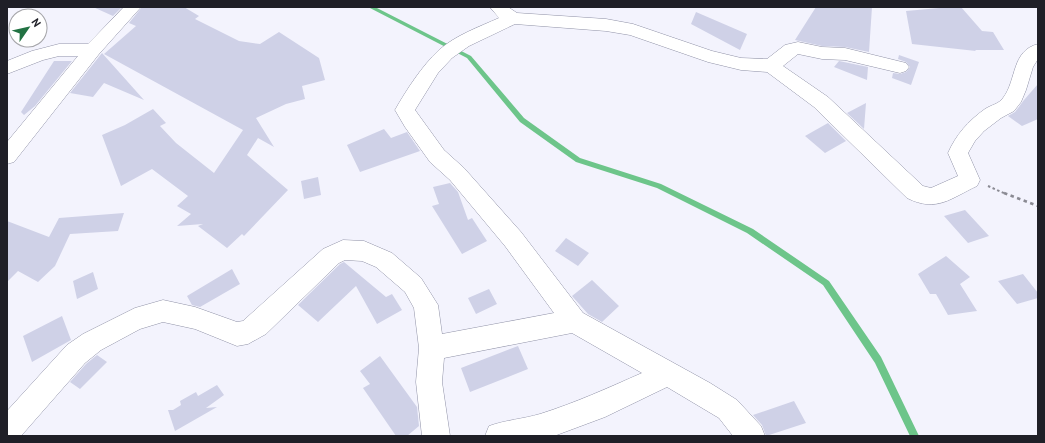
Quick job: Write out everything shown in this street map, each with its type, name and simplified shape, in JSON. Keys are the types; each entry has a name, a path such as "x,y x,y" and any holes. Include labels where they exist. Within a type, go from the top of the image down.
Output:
{"street":[{"path":"7,156 93,50 133,7"},
{"path":"750,436 728,409 701,392 574,320 513,239 457,174 437,156 405,110 432,69 446,54 506,13 606,25 633,30 708,56 742,64 770,66 820,102 915,192 923,196 933,197 970,180 958,153 962,140 983,120 1010,104 1019,86 1022,69 1034,52 1038,50"},
{"path":"770,66 791,49 798,48 822,53 845,54 900,66"},
{"path":"8,67 38,55 59,50 93,50"},
{"path":"7,432 76,354 92,342 135,318 163,312 195,318 237,334 248,332 257,326 331,256 343,250 364,251 384,260 413,284 426,306 432,348 429,382 436,436"},
{"path":"432,348 574,320"},
{"path":"499,436 538,428 596,408 667,374"}],"path":[{"path":"970,180 1038,206"}],"building":[{"path":"93,7 122,7 113,16"},
{"path":"142,7 184,7 199,16 195,19 239,41 260,44 279,32 319,58 325,80 302,86 305,99 286,104 256,118 274,147 258,138 247,155 288,190 244,236 242,234 227,248 198,226 203,224 177,226 191,214 177,206 188,196 152,169 121,186 102,135 125,125 153,109 166,123 160,126 176,143 214,173 243,130 104,54 136,26 129,23"},
{"path":"816,7 872,7 869,52 845,47 822,46 795,40"},
{"path":"961,7 982,31 993,32 1004,50 975,50 976,51 912,44 906,11"},
{"path":"696,12 747,34 740,50 691,24"},
{"path":"102,53 144,100 104,83 93,97 70,93"},
{"path":"899,55 919,62 911,85 892,78 893,73 900,74 906,72 910,67 906,62 898,59"},
{"path":"54,61 72,61 35,106 24,115 21,112"},
{"path":"839,61 868,67 867,80 834,67"},
{"path":"1038,84 1038,119 1022,126 1008,116 1015,112"},
{"path":"866,103 864,129 847,113"},
{"path":"828,123 846,141 825,153 805,136"},
{"path":"384,129 391,138 407,132 420,151 360,172 347,145"},
{"path":"318,177 321,195 304,199 301,181"},
{"path":"450,183 458,192 468,220 472,218 487,241 462,254 432,206 439,204 433,187"},
{"path":"965,210 989,236 968,243 944,216"},
{"path":"124,213 118,231 70,234 55,266 38,282 18,271 7,282 7,221 49,237 59,218"},
{"path":"566,238 589,253 578,266 555,251"},
{"path":"946,256 970,277 960,284 977,311 948,315 936,294 930,294 918,274"},
{"path":"344,262 386,297 392,294 402,310 377,324 356,286 318,322 298,305 340,264"},
{"path":"232,269 240,284 200,307 192,305 187,296"},
{"path":"93,272 98,289 77,299 73,281"},
{"path":"1023,274 1038,293 1038,298 1017,304 998,281"},
{"path":"592,280 619,306 602,322 588,314 572,296"},
{"path":"489,289 497,304 476,314 468,298"},
{"path":"62,316 71,340 32,362 23,336"},
{"path":"518,346 528,369 470,392 461,368"},
{"path":"97,355 107,362 80,389 70,382 86,364"},
{"path":"380,356 417,407 419,426 407,436 396,436 363,388 370,384 360,371"},
{"path":"217,385 224,395 206,408 217,407 175,431 168,410 173,410 181,405 180,401 196,392 198,396"},
{"path":"794,401 806,423 766,436 762,425 753,415"}],"waterway":[{"path":"371,7 469,57 522,120 578,160 659,186 750,231 826,283 878,360 915,436"}]}
